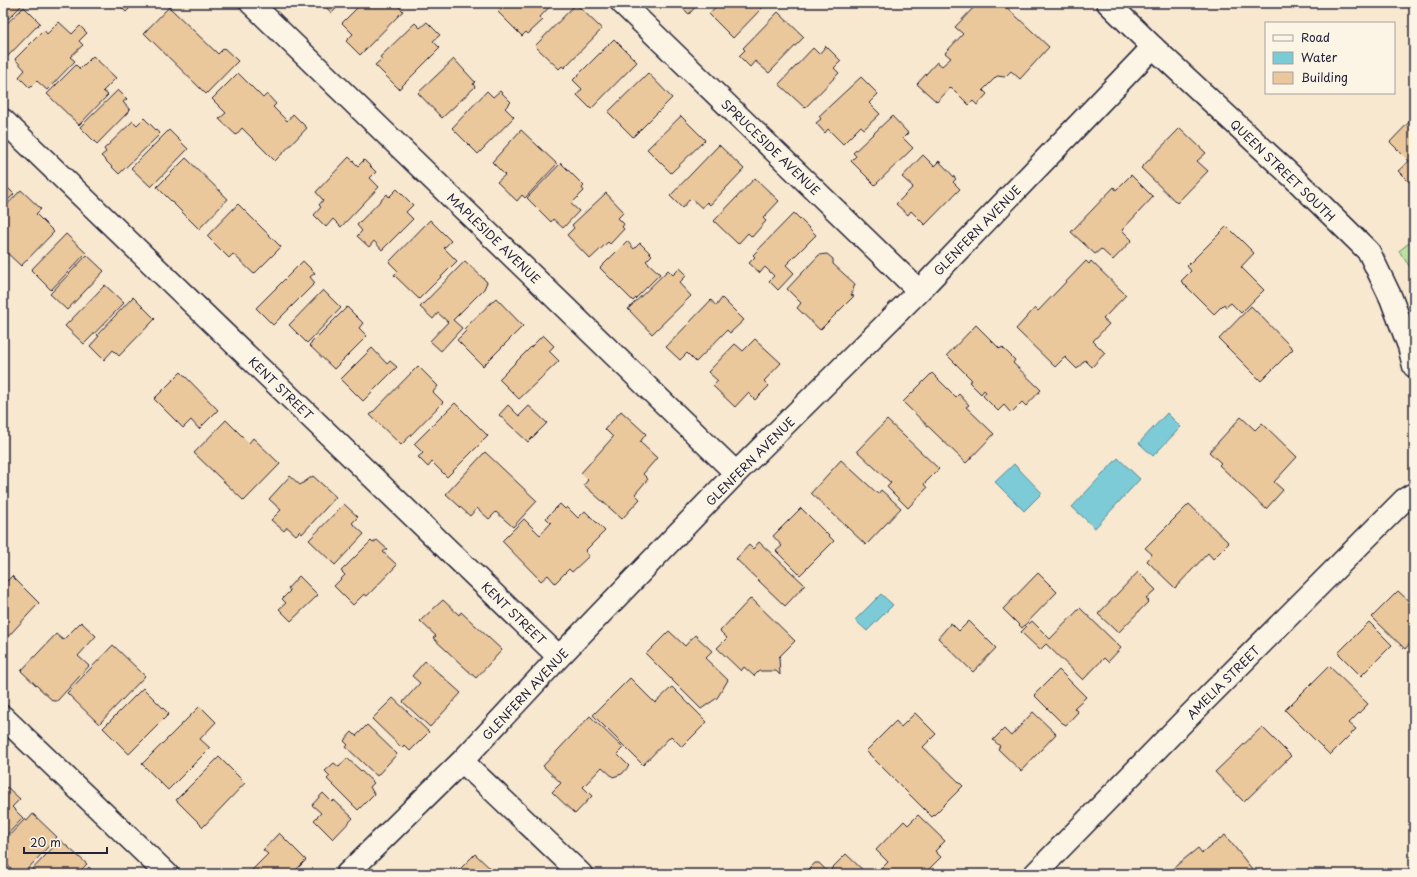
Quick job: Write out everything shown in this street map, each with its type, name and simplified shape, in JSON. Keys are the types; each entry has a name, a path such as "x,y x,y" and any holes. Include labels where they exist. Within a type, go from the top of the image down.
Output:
{"street":[{"name":"MAPLESIDE AVENUE","path":"251,3 736,473"},
{"name":"SPRUCESIDE AVENUE","path":"622,3 919,291"},
{"name":"QUEEN STREET SOUTH","path":"1108,3 1296,180 1369,252 1391,298 1409,346 1414,366"},
{"name":"GLENFERN AVENUE","path":"347,874 462,761 559,657 736,473 919,291 1153,47"},
{"name":"KENT STREET","path":"3,120 559,657"},
{"name":"AMELIA STREET","path":"1035,874 1190,715 1387,517 1404,500 1414,494"},
{"path":"3,716 167,874"},
{"path":"462,761 581,874"}],"green space":[{"path":"1414,239 1414,273 1399,251"}],"water":[{"path":"1167,413 1181,427 1153,456 1139,443"},
{"path":"1118,458 1140,479 1095,528 1072,507"},
{"path":"1014,464 1042,493 1024,511 995,482"},
{"path":"881,594 893,605 867,631 855,620"}],"building":[{"path":"3,3 24,3 3,24"},
{"path":"117,3 135,3 126,12"},
{"path":"321,3 341,3 332,13"},
{"path":"362,3 395,3 403,11 360,55 346,41 353,34 342,23"},
{"path":"506,3 553,3 540,17 543,20 528,34 526,32 522,36 498,12"},
{"path":"677,3 699,3 689,14"},
{"path":"719,3 763,3 761,4 763,7 733,38 709,14"},
{"path":"978,3 1002,3 1049,47 1020,79 1011,71 1005,77 997,76 983,90 987,94 977,105 973,101 969,105 951,87 937,102 917,84 937,62 942,66 951,58 945,53 963,34 955,27"},
{"path":"576,4 602,29 564,68 562,66 559,69 535,46"},
{"path":"24,7 40,23 7,57 3,53 3,27"},
{"path":"169,7 218,54 224,48 238,61 206,94 144,33"},
{"path":"778,12 804,37 769,73 755,61 750,67 739,56 745,50 743,48"},
{"path":"59,22 72,34 80,26 87,33 79,41 83,45 70,57 75,61 47,90 37,81 30,88 19,77 25,70 15,59 44,30 47,34"},
{"path":"427,22 440,35 433,41 440,48 399,89 375,65 382,59 380,57 415,23 420,28"},
{"path":"614,39 637,62 591,109 577,95 582,89 573,80"},
{"path":"826,46 841,61 834,68 839,73 805,108 779,84 813,48 819,54"},
{"path":"93,56 116,78 103,91 108,95 79,125 47,94 76,65 80,69"},
{"path":"454,59 475,82 473,84 475,87 442,118 418,93"},
{"path":"238,73 263,98 267,94 276,104 273,107 287,121 293,114 307,128 275,161 242,128 236,135 219,119 226,113 212,99"},
{"path":"648,73 672,98 633,137 608,112"},
{"path":"861,77 878,94 869,103 880,114 864,129 861,126 843,144 828,129 825,133 816,123 821,119 819,116"},
{"path":"118,90 127,99 123,102 130,110 97,144 80,127"},
{"path":"487,91 493,97 500,91 511,102 505,108 514,117 478,154 452,128"},
{"path":"681,116 705,140 671,173 647,149"},
{"path":"892,116 908,133 903,138 913,148 875,185 851,161 856,156 853,153"},
{"path":"1414,117 1414,187 1398,171 1409,161 1390,142"},
{"path":"144,118 160,134 119,174 101,156 106,152 104,149 133,121 137,125"},
{"path":"1180,128 1206,153 1197,161 1208,171 1177,203 1141,168"},
{"path":"169,130 188,149 151,187 131,168"},
{"path":"521,130 557,164 525,198 522,195 517,201 497,182 505,175 492,162"},
{"path":"719,145 744,169 710,205 707,202 702,208 691,198 682,208 670,196"},
{"path":"923,155 934,166 939,161 956,179 953,182 960,189 925,225 911,211 908,215 896,204 913,187 902,177"},
{"path":"349,157 358,166 364,160 376,172 370,178 379,187 341,227 333,219 326,227 314,215 321,207 319,205 323,200 316,192"},
{"path":"186,158 228,199 199,229 157,187"},
{"path":"561,163 584,186 582,188 584,191 571,204 579,211 563,228 553,219 551,222 527,198"},
{"path":"1131,175 1153,197 1122,230 1132,240 1113,260 1101,249 1095,254 1071,232 1114,187 1116,190"},
{"path":"755,178 779,201 763,218 766,221 752,237 748,233 738,244 714,221"},
{"path":"3,183 14,194 3,205"},
{"path":"397,189 413,205 406,212 413,219 382,250 374,241 369,247 357,236 362,231 357,225 387,194 389,197"},
{"path":"21,190 41,209 36,214 54,232 21,266 3,249 6,245 3,242 3,209"},
{"path":"606,193 624,212 618,218 624,224 622,227 624,229 610,244 608,242 590,259 567,235 574,228 572,225"},
{"path":"238,204 281,247 254,274 233,254 229,258 207,236"},
{"path":"794,213 816,235 786,265 794,273 778,290 769,281 774,276 765,267 760,273 749,263 755,257 753,255"},
{"path":"430,220 451,241 444,248 457,261 419,299 394,275 398,271 389,262"},
{"path":"1227,226 1254,253 1241,267 1264,290 1241,313 1231,303 1226,307 1224,304 1214,314 1181,281 1191,271 1187,266"},
{"path":"66,234 86,253 51,290 31,270"},
{"path":"627,241 634,249 640,243 652,255 646,261 660,274 633,301 600,268"},
{"path":"827,254 833,259 833,264 855,284 851,295 854,296 820,330 797,308 801,303 787,289 819,255"},
{"path":"87,255 104,271 67,310 50,294"},
{"path":"303,261 315,273 310,277 315,283 273,325 256,308"},
{"path":"465,261 487,282 484,289 453,320 462,328 441,351 430,341 448,322 438,313 433,319 420,307"},
{"path":"1086,261 1089,264 1091,261 1126,295 1103,319 1109,324 1093,341 1105,353 1092,367 1085,360 1077,369 1065,357 1055,367 1016,329 1035,308 1038,311"},
{"path":"680,268 687,275 679,283 691,296 652,334 628,309 668,270 673,275"},
{"path":"105,285 124,303 84,344 65,326"},
{"path":"323,290 341,308 307,343 289,325"},
{"path":"133,297 155,319 119,356 113,350 104,360 90,346 99,336 97,335"},
{"path":"496,298 523,326 483,366 457,340 466,331 464,329"},
{"path":"722,298 744,320 730,333 727,330 696,362 687,353 680,360 666,347 711,300 716,306"},
{"path":"1251,306 1293,349 1261,381 1219,339"},
{"path":"347,307 363,323 359,328 367,336 334,369 309,345"},
{"path":"976,325 1000,349 1002,347 1015,360 1013,363 1041,390 1026,406 1022,402 1011,413 1004,405 998,411 983,396 986,392 984,390 981,394 969,382 972,380 947,355"},
{"path":"543,335 554,346 549,351 559,361 519,399 499,379"},
{"path":"755,339 781,363 764,381 769,386 755,400 748,393 735,407 713,386 718,381 708,372 735,344 743,351"},
{"path":"372,348 387,364 390,361 397,367 363,401 341,379"},
{"path":"418,366 438,386 433,392 443,402 401,445 370,415"},
{"path":"181,372 218,410 199,429 191,420 183,428 154,399"},
{"path":"932,373 956,397 959,394 969,405 966,407 994,434 966,463 903,402"},
{"path":"455,403 488,436 447,477 432,462 428,467 418,457 423,453 414,444"},
{"path":"508,405 519,416 529,406 547,423 528,442 499,415"},
{"path":"621,411 646,434 640,442 657,458 643,474 648,479 635,494 640,499 622,519 584,485 588,480 581,473 613,437 605,429"},
{"path":"1241,417 1255,430 1262,423 1297,457 1274,482 1283,490 1266,509 1219,465 1221,463 1209,452"},
{"path":"226,420 249,443 253,438 280,464 244,501 194,453"},
{"path":"887,420 939,469 924,484 927,488 908,508 887,487 891,483 857,451"},
{"path":"485,452 537,501 513,527 496,512 489,519 477,508 470,516 446,494"},
{"path":"841,460 878,494 881,490 901,508 866,545 811,493"},
{"path":"290,476 300,485 313,476 336,497 302,534 300,531 296,535 287,527 284,531 271,520 281,510 269,499"},
{"path":"344,504 358,517 352,523 364,534 335,565 309,540"},
{"path":"560,504 565,509 567,507 578,518 585,511 605,531 585,551 589,556 572,572 569,569 555,583 548,575 541,581 502,541 524,519 540,535 551,523 546,518"},
{"path":"1189,504 1229,543 1213,559 1208,553 1175,588 1147,561 1152,554 1145,548"},
{"path":"801,508 834,541 800,575 776,551 782,546 773,536"},
{"path":"377,540 387,549 383,552 397,565 367,596 364,594 353,605 334,586 345,575 341,571 371,541 373,543"},
{"path":"759,542 805,585 785,606 736,559 749,545 753,549"},
{"path":"1138,572 1156,590 1146,599 1149,601 1118,633 1098,614"},
{"path":"1038,573 1057,592 1022,628 1003,609"},
{"path":"12,576 39,603 3,642 3,585"},
{"path":"299,576 318,595 291,621 279,609 286,603 282,599 290,591 288,588"},
{"path":"1398,591 1414,606 1414,639 1405,649 1372,617"},
{"path":"751,598 795,641 779,657 780,675 776,671 759,671 754,676 744,667 741,671 717,648 727,638 720,631"},
{"path":"443,600 459,615 461,612 502,650 476,678 433,638 436,636 420,621"},
{"path":"1080,608 1121,648 1108,662 1104,658 1083,680 1046,644 1040,650 1021,632 1032,621 1050,639"},
{"path":"969,621 996,648 973,672 938,638 951,623 959,631"},
{"path":"81,622 96,636 78,656 89,666 57,701 53,701 21,671 56,634 63,640"},
{"path":"1369,622 1392,645 1361,676 1338,653"},
{"path":"669,631 685,646 695,635 712,651 705,658 728,680 717,698 701,709 646,654"},
{"path":"113,645 145,676 99,724 67,693"},
{"path":"425,661 461,693 430,727 403,702 420,683 412,676"},
{"path":"1329,666 1368,704 1349,723 1356,729 1330,755 1285,710"},
{"path":"1059,670 1086,697 1074,708 1078,712 1066,725 1061,722 1034,695"},
{"path":"630,678 655,703 672,687 707,722 682,747 671,736 643,765 593,715"},
{"path":"143,688 169,714 129,754 103,728"},
{"path":"393,698 429,732 410,751 404,745 402,748 372,719"},
{"path":"200,706 216,722 200,739 210,748 168,790 142,764"},
{"path":"1033,712 1056,734 1021,771 998,749 1000,746 993,740 1004,729 1011,736"},
{"path":"915,713 936,734 923,747 963,786 932,817 866,751 896,721 901,727"},
{"path":"590,716 623,748 617,754 629,766 622,774 613,777 602,767 583,787 592,796 575,814 552,792 561,783 543,766"},
{"path":"367,725 397,754 377,776 346,747 348,745 344,741 352,732 356,736"},
{"path":"1262,727 1291,756 1244,802 1215,772"},
{"path":"219,757 245,783 203,827 176,800"},
{"path":"347,758 374,783 370,787 374,794 358,810 327,779 330,776 325,771 334,763 339,767"},
{"path":"7,787 20,799 12,807 23,818 3,839 3,792"},
{"path":"323,793 332,802 334,800 353,818 333,839 314,820 321,813 312,805"},
{"path":"33,814 57,837 23,874 17,874 3,861 3,842 25,819 27,821"},
{"path":"918,815 945,841 935,851 941,857 924,874 880,874 878,872 888,862 876,850 904,821 908,825"},
{"path":"279,833 306,860 292,874 248,874 268,854 263,850"},
{"path":"1225,835 1256,874 1166,874 1198,848 1202,853"},
{"path":"60,840 87,864 77,874 28,874"},
{"path":"475,854 496,874 455,874"},
{"path":"846,854 867,874 831,874 833,872 831,869"},
{"path":"815,863 819,863 830,874 804,874"},
{"path":"89,867 96,874 82,874"}]}
